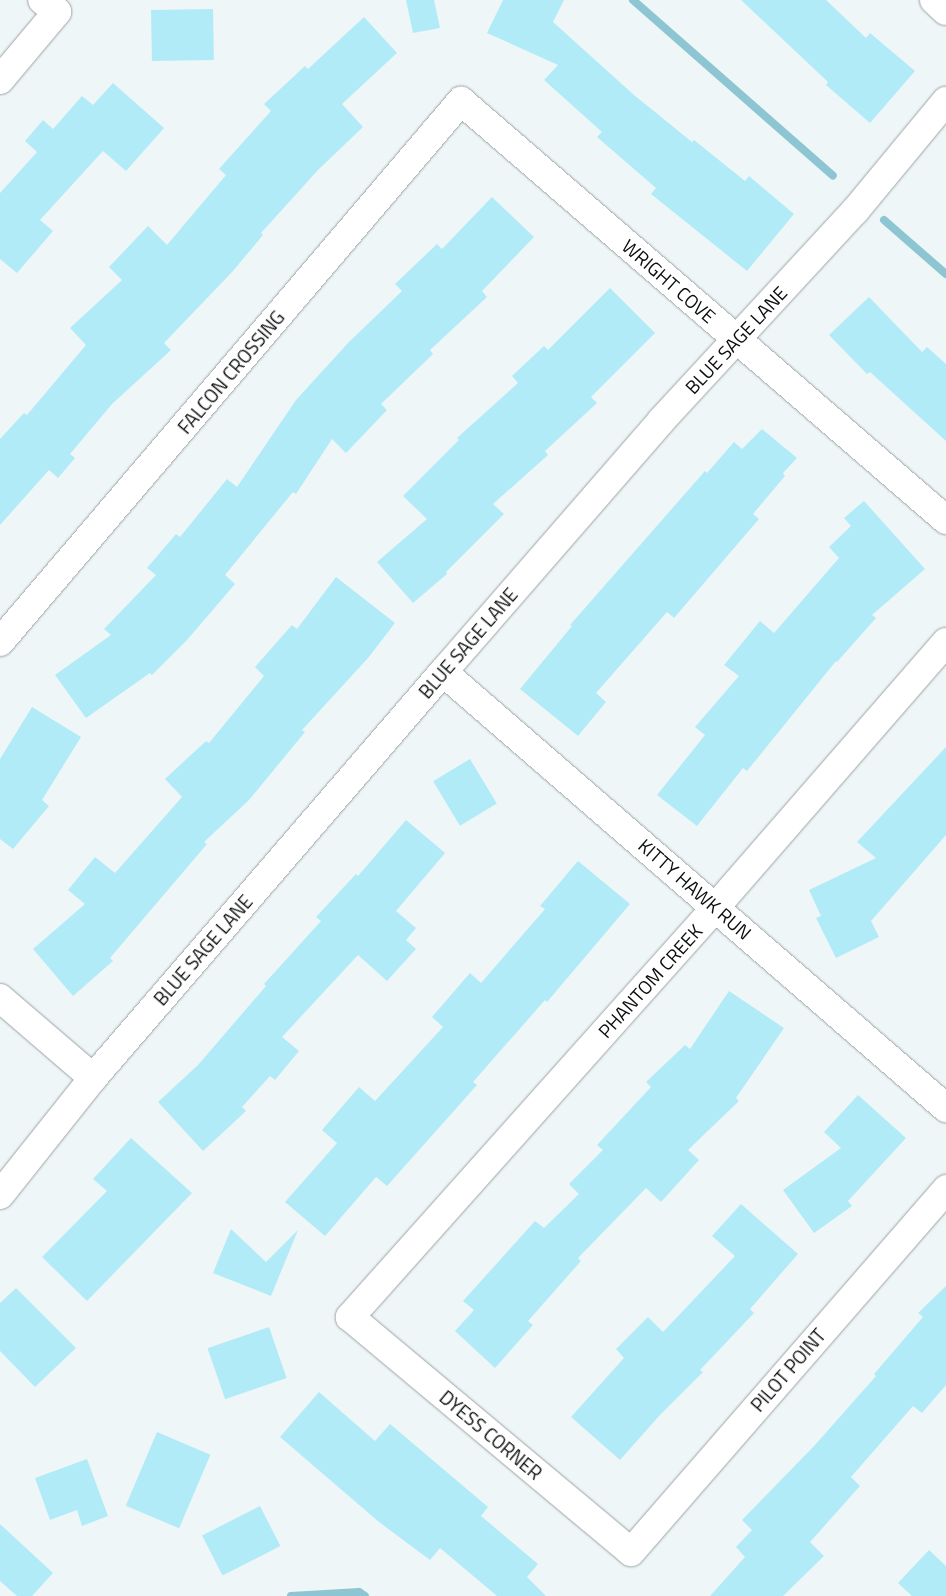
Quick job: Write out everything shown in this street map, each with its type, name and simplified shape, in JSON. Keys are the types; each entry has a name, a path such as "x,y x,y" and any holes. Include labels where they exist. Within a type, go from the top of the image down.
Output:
{"street":[{"path":"934,0 946,11"},
{"path":"0,80 50,6"},
{"name":"WRIGHT COVE","path":"461,101 946,520"},
{"name":"FALCON CROSSING","path":"0,642 461,101"},
{"name":"BLUE SAGE LANE","path":"0,1195 93,1078 443,672 661,421 855,210 946,101"},
{"name":"PHANTOM CREEK","path":"350,1317 716,906 946,642"},
{"name":"KITTY HAWK RUN","path":"443,672 716,906 946,1108"},
{"path":"0,998 93,1078"},
{"name":"PILOT POINT","path":"631,1552 946,1189"},
{"name":"DYESS CORNER","path":"350,1317 631,1552"}],"building":[{"path":"406,0 434,0 440,28 413,33"},
{"path":"503,0 564,0 553,22 634,95 692,142 694,140 745,181 749,176 794,214 747,271 651,194 656,188 597,137 602,132 544,80 558,65 487,33"},
{"path":"741,0 826,0 866,38 870,33 915,71 870,123 826,85 828,82"},
{"path":"213,9 214,60 152,61 151,10"},
{"path":"364,17 397,53 342,104 363,127 318,170 261,233 263,235 233,271 164,343 171,350 112,404 70,454 75,458 58,478 49,470 0,525 0,439 24,413 27,415 86,345 70,328 122,280 109,267 148,226 167,245 226,175 219,169 271,111 264,104 305,66 308,69"},
{"path":"113,83 164,128 126,171 103,151 40,220 53,231 17,273 0,259 0,193 37,152 25,141 43,120 53,129 82,96 93,105"},
{"path":"492,197 534,237 482,291 487,297 430,350 433,354 381,404 387,410 346,453 332,439 296,494 293,492 225,575 235,584 187,640 152,675 150,673 86,718 55,675 111,635 104,629 156,575 147,568 176,534 180,537 227,479 237,487 296,400 348,343 402,291 395,284 437,244 442,249"},
{"path":"610,288 655,333 591,397 597,403 545,451 548,455 493,504 504,514 446,572 447,574 413,603 377,562 427,519 403,496 459,440 457,438 518,383 512,376 544,346 548,350"},
{"path":"869,297 922,352 927,347 946,364 946,441 870,372 867,374 829,335"},
{"path":"762,429 797,458 783,473 785,476 753,514 759,519 674,618 667,612 596,693 606,702 578,736 520,689 572,626 570,625 705,471 707,473 734,442 742,449"},
{"path":"864,501 925,569 872,615 876,618 836,661 747,771 743,768 697,826 657,795 705,735 695,727 739,676 724,665 760,621 774,633 839,558 829,547 851,526 844,518"},
{"path":"336,577 395,623 368,658 302,730 305,732 249,800 204,842 207,844 110,958 113,961 73,996 33,949 85,904 68,890 95,857 115,873 182,797 165,779 206,741 209,743 264,676 255,667 292,625 297,629"},
{"path":"32,707 81,737 42,800 49,806 13,849 0,839 0,759"},
{"path":"946,747 946,835 871,921 879,937 836,958 816,918 821,916 809,890 876,858 857,842"},
{"path":"470,759 497,804 460,826 433,781"},
{"path":"406,820 445,853 396,911 416,928 406,940 416,949 387,981 358,955 282,1037 299,1051 275,1080 270,1076 242,1107 246,1111 203,1151 158,1102 198,1065 266,986 264,984 321,921 316,917 356,874 358,876"},
{"path":"578,861 630,904 547,1002 545,1000 473,1082 477,1085 387,1186 376,1177 325,1236 285,1202 337,1143 322,1130 359,1087 375,1101 443,1027 432,1017 470,973 481,983 545,909 540,906"},
{"path":"729,991 784,1028 736,1098 739,1101 688,1150 699,1160 661,1202 646,1188 578,1258 581,1261 528,1321 533,1325 495,1368 455,1331 474,1310 463,1301 535,1221 544,1228 579,1194 569,1184 603,1150 597,1145 651,1087 646,1082 685,1045 690,1049"},
{"path":"858,1095 906,1138 848,1201 852,1206 814,1233 783,1190 841,1148 824,1132"},
{"path":"131,1138 192,1193 87,1301 42,1257 107,1191 93,1179"},
{"path":"741,1204 798,1254 750,1309 754,1313 700,1370 703,1372 659,1416 620,1460 571,1417 624,1358 616,1349 648,1317 663,1332 735,1256 712,1236"},
{"path":"231,1229 266,1262 298,1230 271,1296 213,1273"},
{"path":"946,1286 946,1385 922,1413 913,1406 851,1477 860,1486 810,1542 824,1556 783,1596 710,1596 745,1557 736,1547 752,1530 742,1520 815,1445 876,1376 874,1374 923,1317 918,1313"},
{"path":"16,1288 76,1348 35,1387 0,1351 0,1303"},
{"path":"269,1327 287,1378 225,1399 208,1348"},
{"path":"319,1392 375,1441 390,1424 488,1507 481,1516 538,1564 527,1577 546,1596 497,1596 440,1548 430,1560 379,1522 280,1437"},
{"path":"157,1432 210,1455 179,1528 126,1506"},
{"path":"87,1459 108,1516 82,1526 77,1510 50,1520 35,1478"},
{"path":"260,1506 280,1546 223,1576 202,1536"},
{"path":"0,1524 53,1573 32,1596 17,1596 0,1581"},
{"path":"929,1550 946,1566 946,1596 912,1596 898,1583"}],"waterway":[{"path":"633,0 833,176"},
{"path":"884,220 946,274"},
{"path":"291,1596 359,1592 365,1596"}]}
